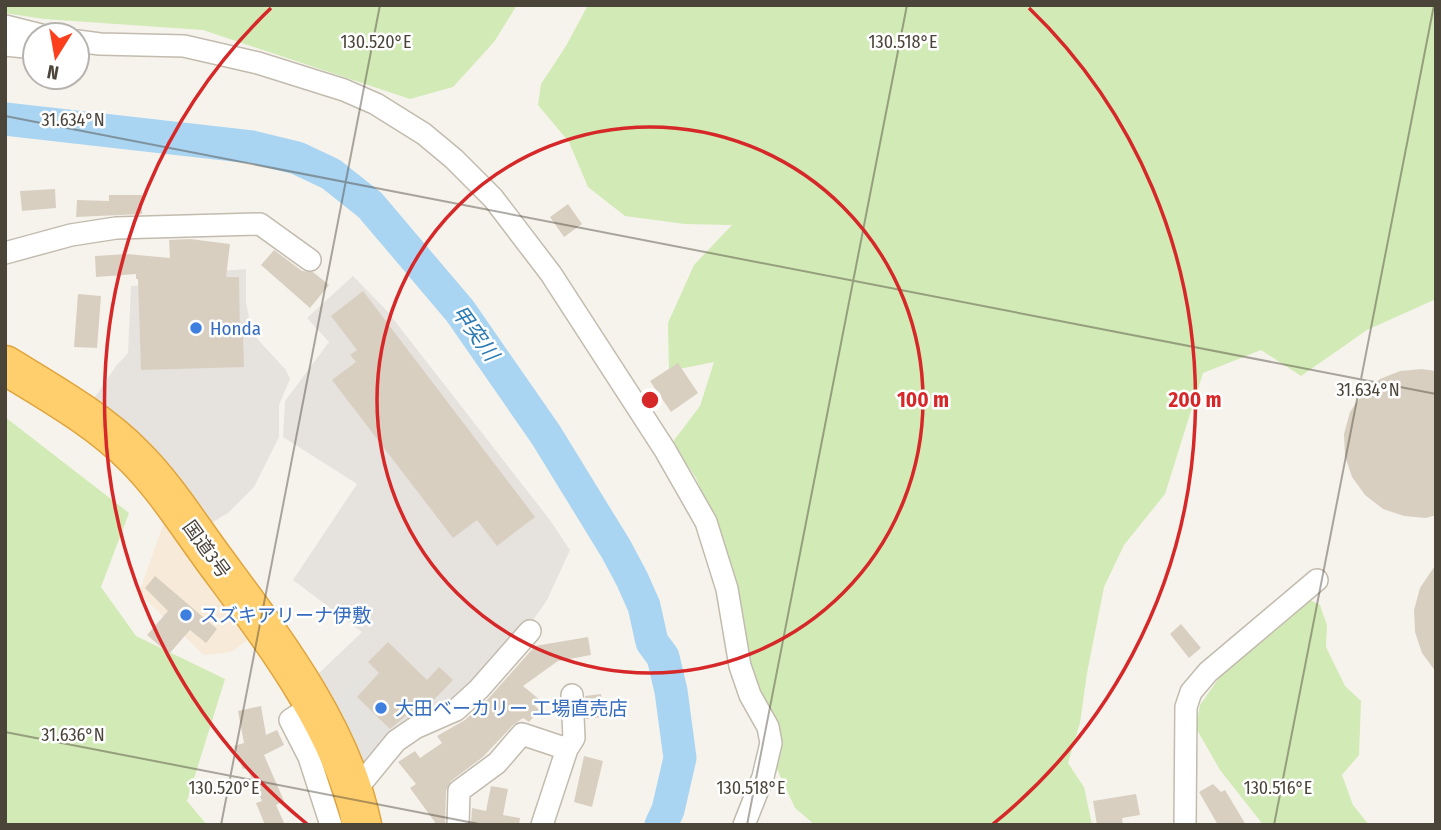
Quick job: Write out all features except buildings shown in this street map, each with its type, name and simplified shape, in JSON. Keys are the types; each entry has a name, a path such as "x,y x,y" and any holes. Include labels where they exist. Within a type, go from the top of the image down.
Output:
{"highway":[{"name":"国道3号","path":"5,365 75,408 134,456 184,517 248,606 313,705 341,755 358,808"}],"street":[{"path":"91,43 184,46 258,63 344,90 376,104 424,134 493,198 551,274 665,450 706,522 727,589 740,666 750,695 768,727 772,743 763,777 744,825"},
{"path":"5,253 71,234 116,228 260,224 310,260"},
{"path":"1185,825 1186,708 1192,692 1208,672 1317,580"},
{"path":"358,808 373,771 396,741 415,728 456,710 479,689 530,631"},
{"path":"542,825 567,749 574,738 572,695"},
{"path":"313,705 290,720 309,757 331,825"},
{"path":"458,825 459,791 496,763 522,734 567,749"}],"shaded area":[{"path":"246,269 246,302 252,333 286,370 290,379 279,405 279,437 254,487 228,513 211,523 157,451 153,454 93,400 128,353 131,286 169,284 170,275"},
{"path":"353,276 387,311 550,520 570,550 547,600 531,623 456,703 365,767 332,702 314,678 362,632 293,580 357,484 283,437 285,401 329,342 307,318"},
{"path":"164,522 249,639 231,652 204,655 139,593"},
{"path":"360,675 367,682 353,697 396,737 365,767 332,702"}],"green space":[{"path":"5,5 517,5 494,42 453,87 410,99 203,30 44,19 5,13"},
{"path":"588,5 1436,5 1436,299 1367,330 1301,376 1261,350 1203,373 1165,494 1124,545 1104,587 1080,723 1068,763 1084,787 1092,825 815,825 795,808 776,767 781,751 775,724 752,672 743,615 726,550 696,478 672,443 700,406 714,362 669,371 668,323 694,265 732,225 685,224 625,216 588,187 569,142 538,105 541,84"},
{"path":"5,417 129,513 101,587 136,636 225,679 187,801 207,825 5,825"},
{"path":"1306,598 1320,605 1327,625 1326,647 1345,686 1361,701 1359,755 1342,775 1353,805 1369,825 1260,825 1261,822 1220,770 1196,728 1200,705 1219,678"}],"waterway":[{"name":"甲突川","path":"5,119 252,147 297,158 331,174 370,205 460,311 546,435 632,579 644,606 652,642 663,657 671,691 680,758 668,810 661,825"}],"place":[{"name":"Honda","path":"196,328"},
{"name":"スズキアリーナ伊敷","path":"186,615"},
{"name":"大田ベーカリー 工場直売店","path":"381,708"}]}
